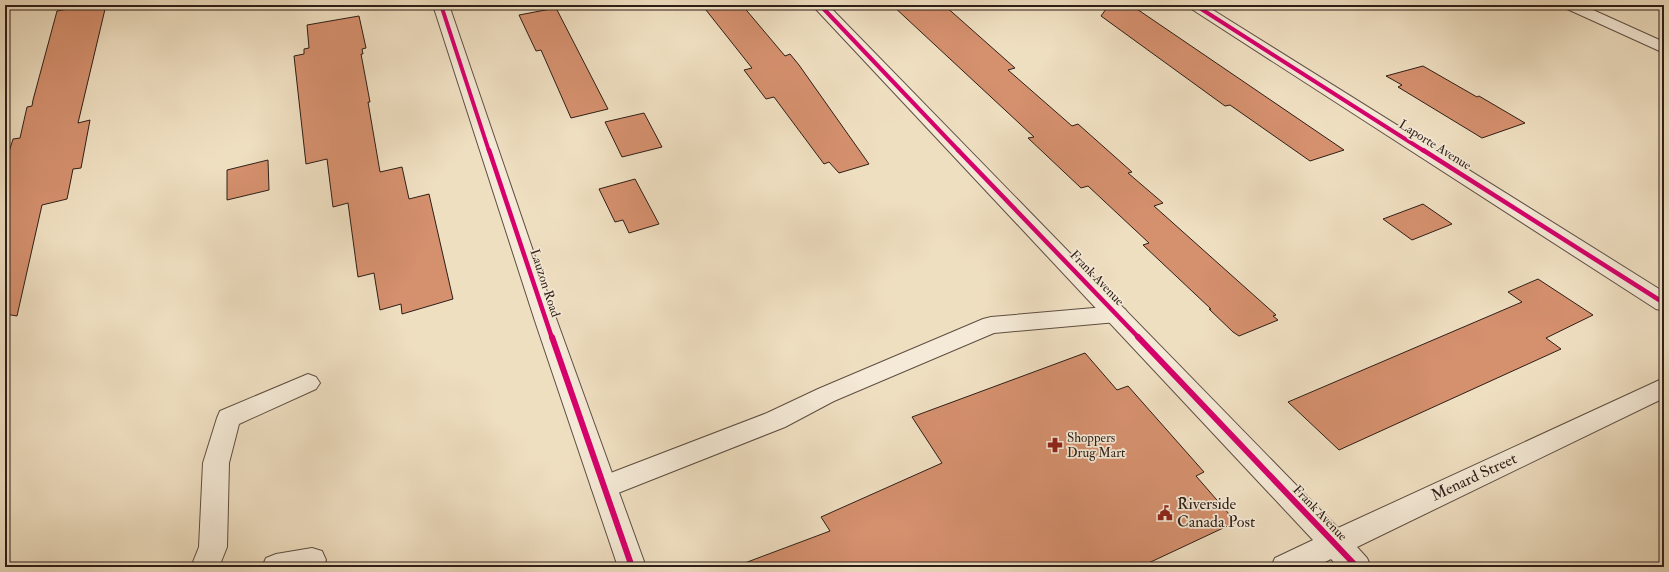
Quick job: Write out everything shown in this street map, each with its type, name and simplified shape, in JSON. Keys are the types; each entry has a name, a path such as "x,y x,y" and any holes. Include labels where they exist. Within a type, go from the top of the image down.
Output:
{"street":[{"name":"Lauzon Road","path":"441,5 546,321 632,567"},
{"name":"Frank Avenue","path":"820,5 1117,314 1357,567"},
{"name":"Laporte Avenue","path":"1195,5 1664,303"},
{"path":"1570,5 1664,48"},
{"name":"Menard Street","path":"1285,567 1664,387"}],"lane":[{"path":"604,487 776,420 826,395 991,325 1117,314"},
{"path":"205,567 213,547 216,463 228,418 308,383"},
{"path":"276,567 312,560"}],"building":[{"path":"89,5 106,5 78,123 90,120 81,168 73,169 67,199 42,205 17,316 5,314 5,165 13,139 20,138 27,107 32,106 57,11"},
{"path":"702,5 742,5 785,56 790,54 799,65 869,164 839,173 829,162 824,164 774,97 766,99 744,70 752,68"},
{"path":"892,5 944,5 1015,68 1008,70 1072,126 1078,124 1132,172 1128,173 1163,203 1154,206 1276,315 1273,316 1278,320 1239,336 1233,332 1209,309 1211,309 1143,245 1149,243 1088,186 1081,188 1028,138 1034,137"},
{"path":"1109,5 1131,5 1344,150 1310,161 1230,105 1225,106 1101,16"},
{"path":"556,8 608,109 571,118 541,50 536,51 519,15"},
{"path":"359,16 366,48 362,49 363,54 361,54 370,102 368,102 380,172 402,167 409,199 429,194 453,299 402,314 401,304 380,310 374,273 358,277 348,203 333,207 327,159 306,164 294,56 304,54 304,49 309,48 307,25"},
{"path":"1423,66 1525,123 1482,138 1398,87 1402,85 1386,76"},
{"path":"644,113 662,147 622,157 605,122"},
{"path":"268,160 269,190 227,200 227,170"},
{"path":"635,179 659,224 629,233 623,220 615,222 599,189"},
{"path":"1423,204 1452,224 1412,240 1383,219"},
{"path":"1538,279 1593,315 1546,338 1561,349 1339,450 1288,402 1522,302 1508,292"},
{"name":"Shoppers Drug Mart","path":"1085,353 1117,390 1128,386 1204,472 1196,476 1236,522 1140,567 742,567 742,564 830,531 821,517 942,463 912,417"}],"cycle path":[{"path":"441,5 546,321 632,567"},
{"path":"820,5 1357,567"},
{"path":"1195,5 1664,303"}],"place":[{"name":"Shoppers Drug Mart","path":"1055,445"},
{"name":"Riverside Canada Post","path":"1165,513"}]}
